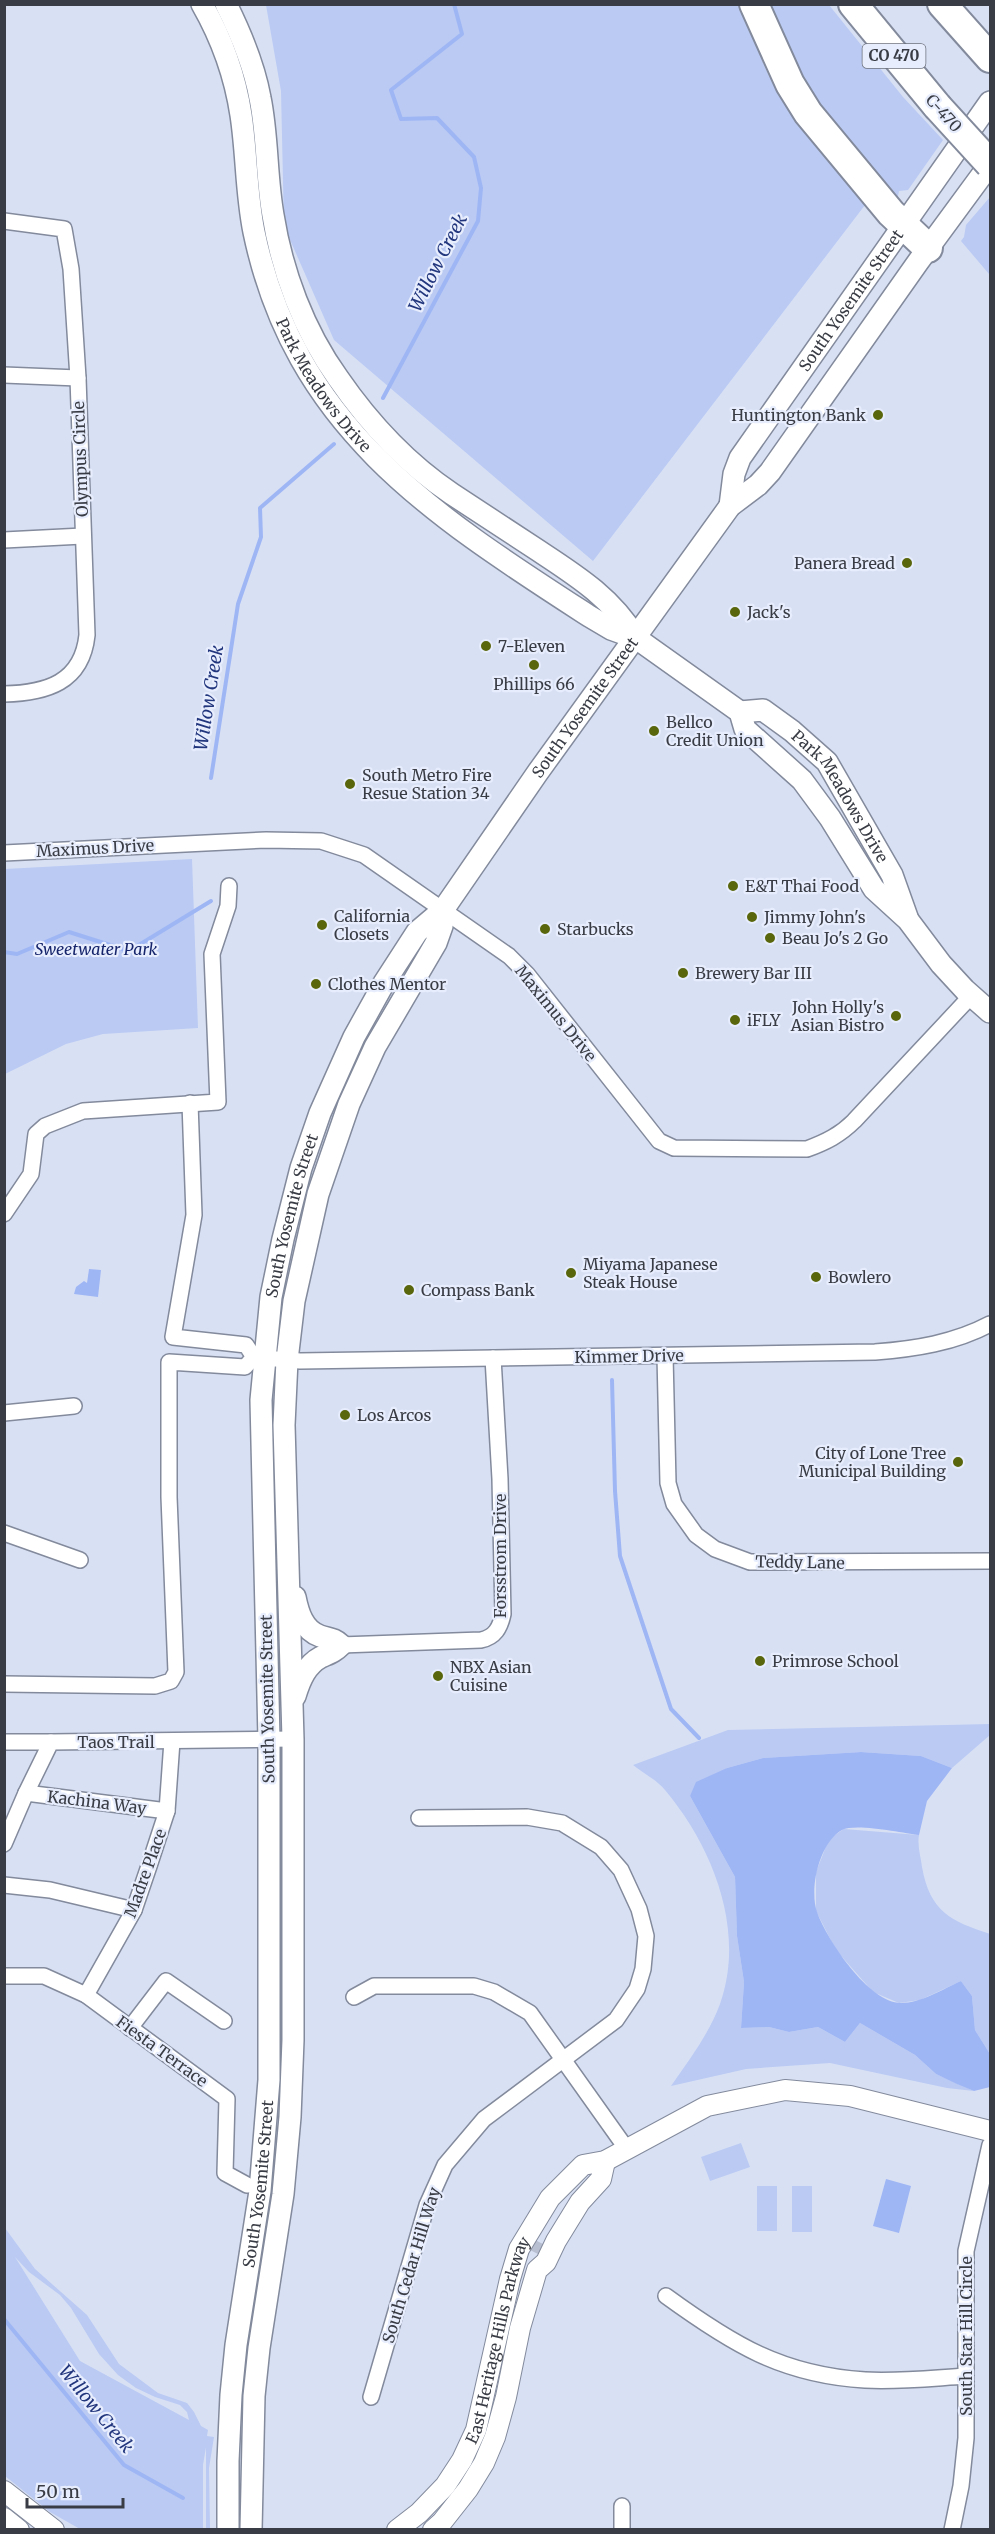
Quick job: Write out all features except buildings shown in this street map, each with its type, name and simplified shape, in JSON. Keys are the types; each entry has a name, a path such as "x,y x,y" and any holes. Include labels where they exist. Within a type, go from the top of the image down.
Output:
{"highway":[{"path":"754,4 800,101 825,134 903,225 928,248"},
{"name":"C-470","path":"853,4 937,106 990,164"},
{"path":"942,4 985,52"}],"main road":[{"name":"Park Meadows Drive","path":"202,4 224,50 237,93 250,210 266,277 297,351 321,392 348,428 384,468 452,524 589,616 611,629 636,638 740,712 745,729 802,780 830,818 874,889 908,920 941,964 971,996 990,1011"},
{"name":"Park Meadows Drive","path":"226,4 245,45 260,98 270,196 283,262 297,301 336,376 381,433 423,473 598,592 624,618 636,638"},
{"name":"South Yosemite Street","path":"730,506 734,474 740,458 990,102"},
{"name":"South Yosemite Street","path":"228,2529 231,2395 236,2345 260,2191 269,2080 269,1739 261,1400 271,1297 301,1168 320,1113 354,1037 384,983 417,932 443,910 538,772 730,506 758,486 770,472 990,164"},
{"name":"Park Meadows Drive","path":"740,712 764,710 792,730 827,762 892,875 908,920"},
{"path":"750,733 765,735 836,803 851,805"},
{"path":"830,818 850,828 876,868 892,875"},
{"name":"South Yosemite Street","path":"250,2529 256,2377 283,2194 290,2117 293,2040 293,1739 284,1425 287,1360 294,1301 305,1244 335,1140 375,1047 435,943 442,926 443,910"},
{"path":"288,1567 300,1617 314,1634 334,1639 341,1645 334,1653 322,1656 308,1667 292,1705"}],"street":[{"name":"Olympus Circle","path":"4,221 64,229 71,269 78,378 87,635 86,650 77,667 63,681 47,689 4,694"},
{"path":"4,375 78,378"},
{"path":"4,540 83,536"},
{"name":"Maximus Drive","path":"4,853 266,840 321,841 364,855 509,956 527,974 660,1141 674,1148 807,1149 826,1143 841,1134 854,1121 971,996"},
{"path":"4,1214 32,1174 36,1134 45,1126 83,1111 218,1102 212,954 228,906 229,886"},
{"path":"4,1684 155,1686 171,1681 176,1672 169,1497 169,1362 245,1367 254,1357 246,1345 173,1337 195,1215 190,1103"},
{"name":"Kimmer Drive","path":"264,1358 287,1360 665,1356 913,1349 944,1342 990,1324"},
{"name":"Teddy Lane","path":"665,1356 668,1484 674,1504 688,1525 715,1549 750,1562 990,1561"},
{"name":"Forsstrom Drive","path":"341,1645 481,1640 495,1633 501,1626 503,1614 500,1479 493,1358"},
{"path":"4,1413 74,1406"},
{"path":"4,1533 80,1560"},
{"name":"Taos Trail","path":"51,1742 293,1739"},
{"name":"Madre Place","path":"86,1995 134,1911 167,1811 172,1741"},
{"path":"4,1742 51,1742 4,1844"},
{"name":"Kachina Way","path":"26,1793 167,1811"},
{"name":"South Cedar Hill Way","path":"371,2397 427,2205 445,2165 484,2119 616,2020 637,1989 643,1969 646,1936 639,1909 621,1870 601,1847 562,1823 527,1817 419,1818"},
{"path":"4,1885 50,1890 134,1911"},
{"name":"Fiesta Terrace","path":"4,1976 44,1976 86,1995 227,2099 225,2173 247,2185"},
{"path":"130,2028 165,1982 224,2021"},
{"path":"354,1997 374,1986 474,1986 494,1992 530,2013 561,2060 626,2148"},
{"name":"East Heritage Hills Parkway","path":"433,2529 442,2522 468,2489 484,2463 495,2437 540,2245 565,2203 583,2165 605,2161 708,2106 785,2090 850,2096 990,2131"},
{"name":"South Star Hill Circle","path":"952,2529 961,2486 966,2438 966,2251 990,2145"},
{"name":"East Heritage Hills Parkway","path":"540,2245 546,2262 555,2241 565,2203 601,2180 605,2161"},
{"path":"515,2263 540,2245"},
{"name":"East Heritage Hills Parkway","path":"397,2529 419,2513 446,2486 462,2460 476,2430 519,2249 540,2245"},
{"path":"666,2296 720,2335 757,2354 800,2370 867,2380 966,2376"},
{"path":"4,2490 54,2529"},
{"path":"622,2506 622,2529"},
{"path":"4,2517 19,2529 31,2513"}],"green space":[{"path":"266,5 739,5 768,74 787,108 865,205 593,561 334,340 284,226 281,91"},
{"path":"764,5 829,5 903,97 943,140 908,190 899,191 898,196 895,196 855,150 810,92"},
{"path":"990,197 989,274 961,241 966,225"},
{"name":"Sweetwater Park","path":"192,859 198,1028 103,1034 66,1044 5,1074 5,869"},
{"path":"990,1724 990,1735 952,1768 921,1756 861,1752 763,1758 727,1768 690,1796 735,1877 737,1936 744,1982 741,2028 769,2027 789,2032 818,2027 845,2042 860,2023 915,2055 936,2074 974,2091 947,2088 830,2063 746,2069 671,2086 692,2057 720,2004 727,1976 729,1948 727,1919 720,1891 698,1837 665,1790 633,1765 728,1730"},
{"path":"844,1829 919,1835 922,1867 931,1895 937,1905 953,1919 990,1934 990,2054 975,2030 972,1996 961,1981 920,2000 899,2003 873,1992 836,1950 816,1911 816,1872 829,1839"},
{"path":"741,2143 750,2167 710,2181 701,2157"},
{"path":"757,2186 777,2186 777,2231 757,2231"},
{"path":"792,2186 812,2186 812,2232 792,2232"},
{"path":"5,2228 35,2269 87,2315 119,2364 158,2393 187,2403 201,2426 208,2430 207,2436 214,2437 209,2468 210,2529 206,2529 206,2447 203,2465 203,2529 80,2529 50,2512 5,2476","holes":["15,2257 29,2272 60,2295 71,2308 99,2354 118,2375 136,2388 180,2405 187,2412 189,2420 80,2361"]}],"shaded area":[{"path":"89,1269 101,1270 98,1297 74,1294 76,1287 84,1281 87,1283"},
{"path":"861,1752 921,1756 952,1768 927,1801 919,1835 879,1829 849,1828 834,1836 822,1856 815,1879 817,1912 830,1938 851,1968 876,1993 889,2000 901,2003 916,2001 961,1981 972,1996 975,2030 990,2054 990,2087 974,2091 936,2074 915,2055 860,2023 845,2042 818,2027 789,2032 769,2027 741,2028 744,1982 737,1936 735,1877 690,1796 696,1782 727,1768 763,1758"},
{"path":"886,2179 911,2186 899,2233 873,2226"}],"waterway":[{"name":"Willow Creek","path":"383,398 478,221 481,188 474,157 437,118 401,119 391,90 462,34 454,4"},
{"name":"Willow Creek","path":"211,778 238,604 261,537 260,508 334,444"},
{"name":"Willow Creek","path":"4,952 17,954 69,932 129,951 211,901"},
{"path":"612,1380 615,1491 620,1556 671,1709 699,1738"},
{"name":"Willow Creek","path":"4,2319 124,2465 183,2498"}],"tunnel":[{"path":"538,2254 543,2244"}],"place":[{"name":"Huntington Bank","path":"878,415"},
{"name":"Panera Bread","path":"907,563"},
{"name":"Jack's","path":"735,612"},
{"name":"7-Eleven","path":"486,646"},
{"name":"Phillips 66","path":"534,665"},
{"name":"Bellco Credit Union","path":"654,731"},
{"name":"South Metro Fire Resue Station 34","path":"350,784"},
{"name":"E&T Thai Food","path":"733,886"},
{"name":"Jimmy John's","path":"752,917"},
{"name":"California Closets","path":"322,925"},
{"name":"Starbucks","path":"545,929"},
{"name":"Beau Jo's 2 Go","path":"770,938"},
{"name":"Brewery Bar III","path":"683,973"},
{"name":"Clothes Mentor","path":"316,984"},
{"name":"John Holly's Asian Bistro","path":"896,1016"},
{"name":"iFLY","path":"735,1020"},
{"name":"Miyama Japanese Steak House","path":"571,1273"},
{"name":"Bowlero","path":"816,1277"},
{"name":"Compass Bank","path":"409,1290"},
{"name":"Los Arcos","path":"345,1415"},
{"name":"City of Lone Tree Municipal Building","path":"958,1462"},
{"name":"Primrose School","path":"760,1661"},
{"name":"NBX Asian Cuisine","path":"438,1676"}]}
